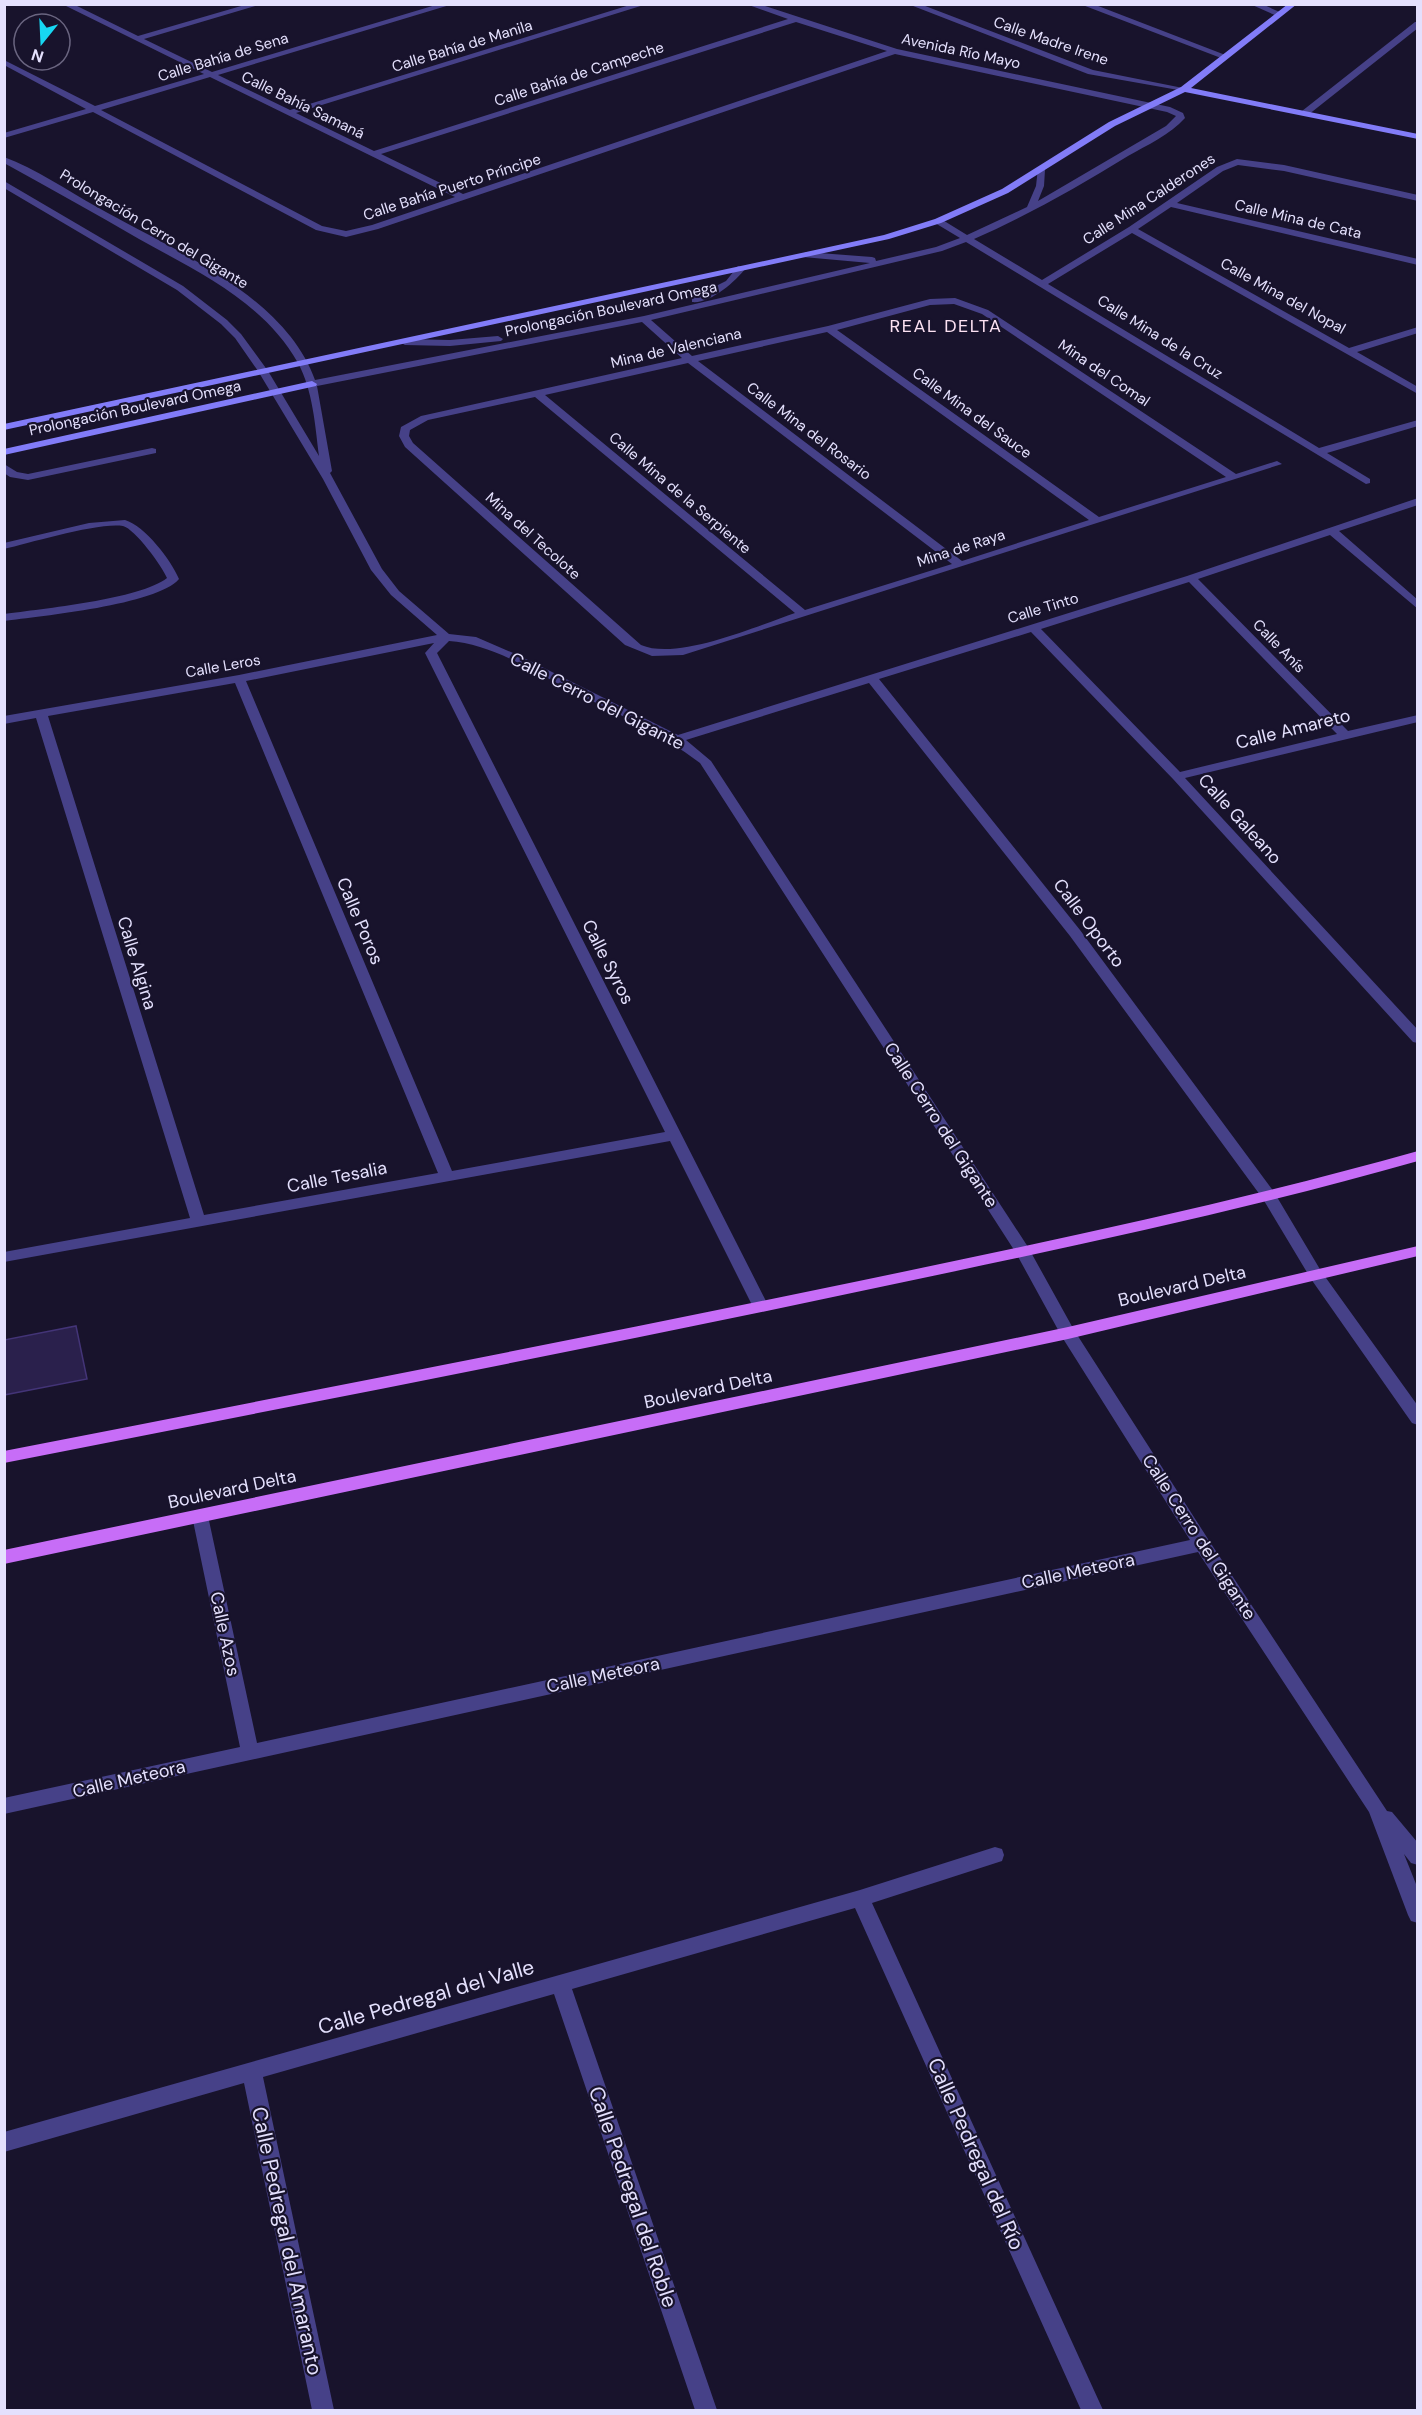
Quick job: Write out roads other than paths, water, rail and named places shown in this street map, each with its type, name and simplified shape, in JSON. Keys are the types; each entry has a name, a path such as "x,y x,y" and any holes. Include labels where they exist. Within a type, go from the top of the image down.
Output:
{"main road":[{"path":"4,1457 761,1307 1269,1196 1418,1156"},
{"name":"Boulevard Delta","path":"4,1557 1068,1333 1418,1251"}],"street":[{"path":"136,39 258,4"},
{"name":"Calle Bahía de Sena","path":"4,136 449,4"},
{"name":"Calle Bahía de Manila","path":"288,113 643,4"},
{"name":"Avenida Río Mayo","path":"750,4 793,20 895,51 1170,110"},
{"name":"Calle Madre Irene","path":"912,4 1091,72 1184,89"},
{"path":"1084,4 1224,56"},
{"path":"1254,4 1280,14"},
{"name":"Prolongación Boulevard Omega","path":"4,427 806,255 886,237 938,220 1005,191 1112,124 1184,89 1293,4"},
{"name":"Calle Bahía Samaná","path":"66,5 464,198"},
{"name":"Calle Bahía de Campeche","path":"374,154 793,20"},
{"path":"1305,113 1418,24"},
{"name":"Calle Bahía Puerto Príncipe","path":"4,62 304,221 333,232 346,234 464,198 895,51"},
{"path":"1184,89 1418,137"},
{"name":"Prolongación Boulevard Omega","path":"4,452 312,384 644,319 896,261 969,239 1030,210 1169,128 1180,118 1180,115 1170,110"},
{"name":"Prolongación Cerro del Gigante","path":"4,159 169,252 243,298 275,326 303,363"},
{"name":"Calle Mina Calderones","path":"1043,284 1171,204 1220,169 1237,162 1266,165 1418,198"},
{"path":"1030,210 1038,190 1041,170"},
{"path":"4,184 144,266 197,300 238,336 263,371 328,479 377,570 395,593 446,637"},
{"name":"Calle Mina de Cata","path":"1171,204 1418,262"},
{"name":"Calle Mina de la Cruz","path":"938,220 1366,481"},
{"name":"Calle Mina del Nopal","path":"1132,229 1418,391"},
{"path":"806,255 896,261"},
{"path":"669,313 724,286 735,277 741,268"},
{"name":"Mina de Valenciana","path":"405,429 424,418 829,329 930,302 955,301"},
{"name":"Mina del Comal","path":"955,301 985,312 1234,477"},
{"name":"Calle Mina del Rosario","path":"644,319 690,360 959,564"},
{"name":"Calle Mina del Sauce","path":"829,329 1097,521"},
{"path":"1350,351 1418,330"},
{"path":"405,342 450,343 575,333"},
{"path":"303,363 312,384 328,479"},
{"name":"Calle Mina de la Serpiente","path":"538,394 803,614"},
{"path":"1318,452 1418,423"},
{"name":"Mina del Tecolote","path":"405,429 404,436 409,445 629,643 653,655"},
{"path":"4,466 14,475 28,477 152,451"},
{"name":"Mina de Raya","path":"653,655 686,652 1277,464"},
{"name":"Calle Tinto","path":"677,739 1191,578 1418,501"},
{"path":"4,546 89,526 125,523 137,530 169,569 173,579 167,587 144,594 4,618"},
{"path":"1332,531 1418,606"},
{"name":"Calle Anís","path":"1191,578 1345,735"},
{"name":"Calle Galeano","path":"1033,627 1177,776 1418,1039"},
{"name":"Calle Leros","path":"4,720 239,679 446,637"},
{"name":"Calle Cerro del Gigante","path":"446,637 472,639 677,739 705,761 728,793 1023,1251 1068,1333 1202,1544 1377,1809 1418,1915"},
{"name":"Calle Syros","path":"446,637 431,653 761,1307"},
{"name":"Calle Oporto","path":"872,678 1075,933 1269,1196 1316,1275 1418,1419"},
{"name":"Calle Poros","path":"239,679 447,1176"},
{"name":"Calle Algina","path":"41,714 199,1223"},
{"name":"Calle Amareto","path":"1177,776 1418,718"},
{"name":"Calle Tesalia","path":"4,1257 676,1135"},
{"name":"Calle Azos","path":"200,1516 250,1751"},
{"name":"Calle Meteora","path":"4,1806 1202,1544"},
{"path":"1377,1809 1418,1857"},
{"name":"Calle Pedregal del Valle","path":"4,2142 860,1898 995,1856"},
{"name":"Calle Pedregal del Río","path":"860,1898 1092,2410"},
{"name":"Calle Pedregal del Roble","path":"560,1984 706,2410"},
{"name":"Calle Pedregal del Amaranto","path":"252,2072 323,2410"}],"district":[{"name":"REAL DELTA","path":"946,326"}]}
